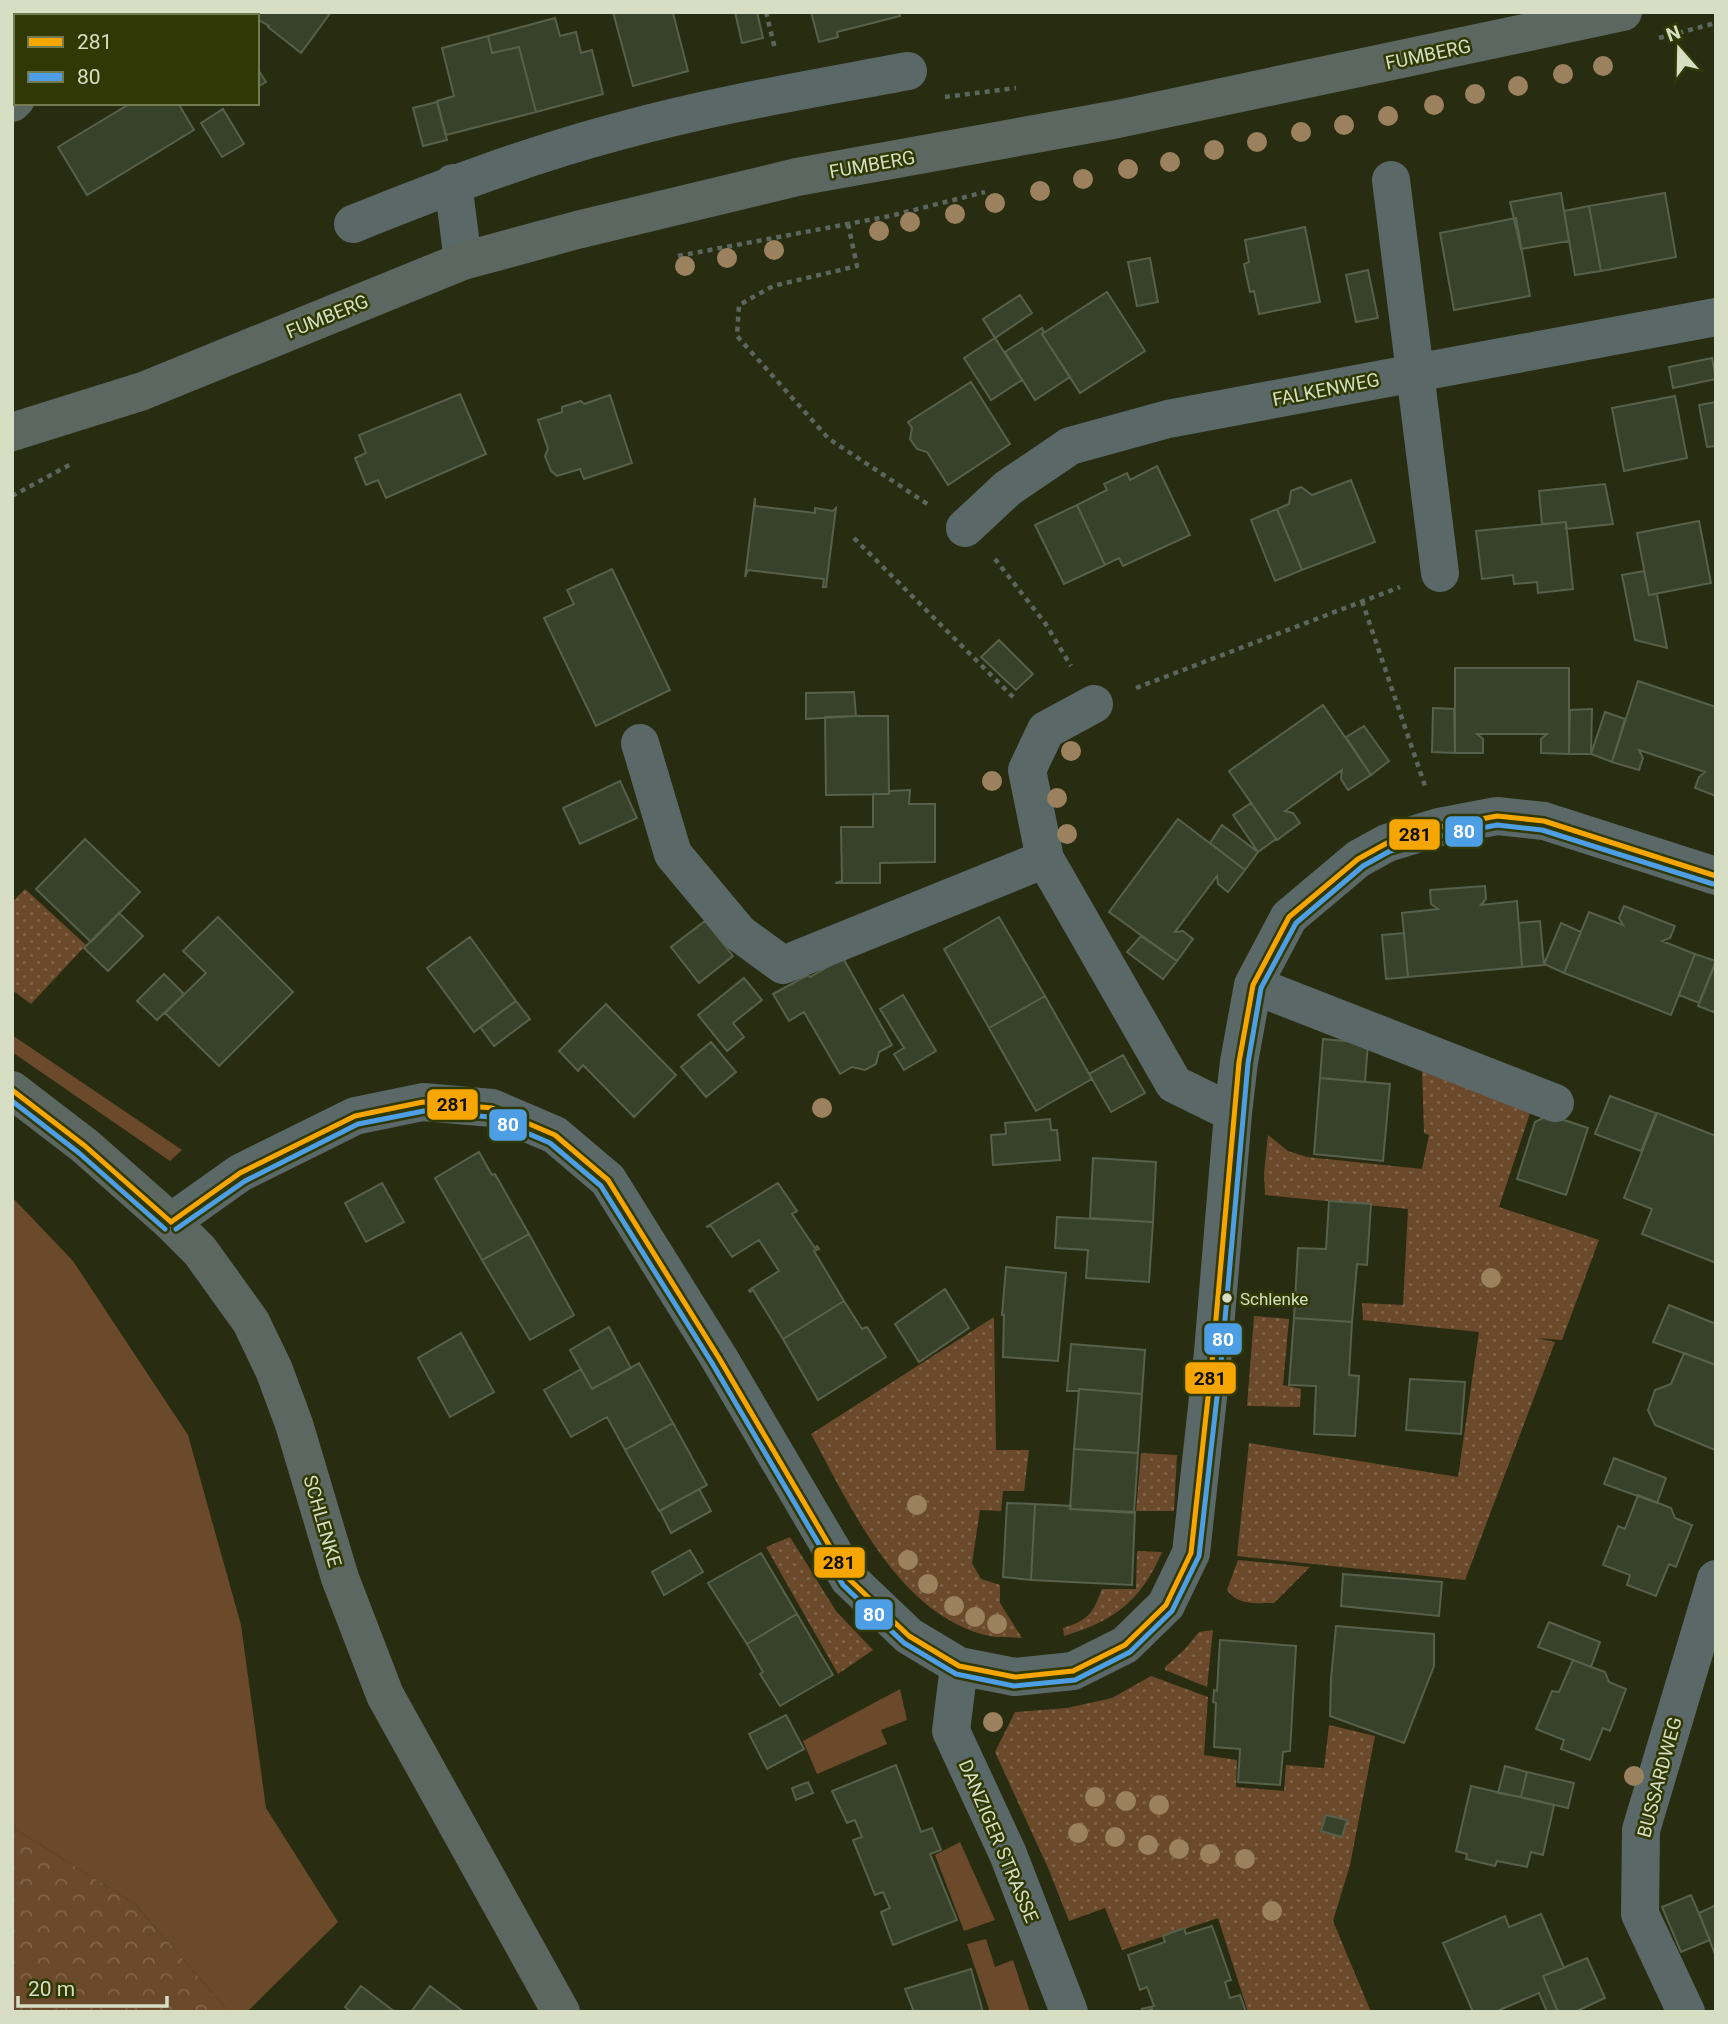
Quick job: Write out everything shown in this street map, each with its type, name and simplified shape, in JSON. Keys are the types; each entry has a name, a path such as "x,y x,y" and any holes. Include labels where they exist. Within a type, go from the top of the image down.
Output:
{"main road":[{"name":"FUMBERG","path":"12,432 143,391 463,261 577,230 797,177 1118,119 1623,12"},
{"name":"FUMBERG","path":"12,461 143,391"},
{"name":"SCHLENKE","path":"12,1090 85,1146 171,1222 200,1251 251,1322 274,1370 290,1413 340,1578 385,1695 561,2012"}],"street":[{"path":"353,224 453,183 620,131 908,71"},
{"path":"1391,180 1440,573"},
{"path":"453,183 463,261"},
{"name":"FALKENWEG","path":"965,528 1008,488 1070,446 1168,419 1716,317"},
{"path":"1094,704 1046,730 1027,770 1045,859 1174,1084 1233,1113"},
{"path":"640,743 673,853 738,933 783,965 1045,859"},
{"path":"171,1222 240,1173 355,1116 423,1102 492,1108 555,1135 608,1180 719,1358 849,1579 909,1636 959,1666 1016,1677 1073,1671 1125,1646 1166,1605 1191,1553 1213,1352 1233,1113 1253,985 1289,917 1358,859 1388,843 1439,827 1497,816 1545,821 1716,876"},
{"path":"1253,985 1555,1103"},
{"name":"BUSSARDWEG","path":"1686,2012 1640,1914 1641,1830 1716,1579"},
{"name":"DANZIGER STRASSE","path":"959,1666 951,1731 1008,1854 1069,2012"}],"path":[{"path":"1657,39 1716,23"},
{"path":"676,256 890,216 991,191"},
{"path":"12,496 77,461"},
{"path":"854,538 1046,730"},
{"path":"1362,601 1439,827"}],"green space":[{"path":"25,889 86,945 31,1004 12,990 12,902"},
{"path":"12,1035 182,1150 170,1161 12,1052"},
{"path":"1422,1070 1532,1107 1499,1207 1599,1240 1562,1340 1537,1338 1555,1342 1465,1580 1237,1556 1249,1443 1458,1477 1479,1332 1363,1320 1362,1303 1403,1305 1408,1209 1265,1195 1268,1135 1288,1151 1307,1157 1422,1169 1429,1135 1424,1133"},
{"path":"12,1197 73,1261 188,1435 241,1625 266,1808 338,1922 247,2012 229,2012 135,1904 12,1827"},
{"path":"1254,1316 1289,1319 1283,1385 1301,1389 1300,1407 1247,1406"},
{"path":"994,1317 996,1450 1029,1450 1024,1491 1003,1491 1001,1511 980,1510 972,1563 981,1579 1000,1585 1000,1603 1022,1638 985,1635 954,1623 926,1604 902,1581 860,1524 811,1434"},
{"path":"1141,1453 1177,1455 1174,1511 1136,1511"},
{"path":"790,1537 836,1611 873,1650 838,1674 766,1547"},
{"path":"1137,1551 1162,1552 1145,1584 1135,1596 1111,1616 1064,1636 1063,1628 1079,1622 1089,1614 1102,1589 1136,1589"},
{"path":"1238,1560 1310,1567 1274,1603 1248,1602 1237,1599 1227,1590"},
{"path":"1213,1630 1207,1687 1165,1670 1199,1632"},
{"path":"1151,1676 1208,1697 1204,1755 1237,1760 1236,1787 1284,1791 1286,1765 1324,1768 1329,1725 1375,1736 1350,1865 1333,1921 1371,2012 1248,2012 1218,1918 1122,1950 1105,1908 1069,1921 1049,1870 995,1752 1015,1712 1067,1708 1112,1698"},
{"path":"900,1689 907,1720 881,1730 887,1744 817,1774 803,1741"},
{"path":"12,1827 135,1904 229,2012 12,2012"},
{"path":"960,1842 995,1920 964,1931 935,1855"},
{"path":"986,1939 995,1967 1013,1960 1030,2012 990,2012 967,1944"}],"building":[{"path":"243,12 331,12 301,53 259,20 259,14"},
{"path":"613,12 676,12 673,13 688,71 633,86"},
{"path":"735,12 757,12 763,38 742,43"},
{"path":"811,12 899,12 900,16 837,32 838,37 819,42"},
{"path":"555,18 560,36 576,32 581,53 592,50 603,94 536,112 519,47 492,53 488,36"},
{"path":"488,36 492,53 519,47 536,112 446,135 437,101 454,96 442,48"},
{"path":"259,71 266,82 259,86"},
{"path":"437,102 447,140 423,146 413,108"},
{"path":"128,105 179,105 194,130 87,195 58,147"},
{"path":"223,109 244,144 222,157 201,123"},
{"path":"1561,193 1569,241 1521,249 1510,202"},
{"path":"1665,193 1676,257 1601,271 1589,206"},
{"path":"1589,206 1601,271 1575,275 1564,211"},
{"path":"1516,218 1530,296 1454,310 1440,233"},
{"path":"1305,227 1320,302 1259,314 1254,291 1250,292 1244,264 1249,262 1245,240"},
{"path":"1150,258 1158,302 1137,306 1128,262"},
{"path":"1368,270 1378,318 1356,322 1346,275"},
{"path":"1107,292 1145,351 1080,393 1042,334"},
{"path":"1020,295 1032,313 995,338 983,319"},
{"path":"1042,328 1042,334 1070,377 1035,400 1005,352"},
{"path":"995,338 1022,380 991,400 964,358"},
{"path":"1712,358 1716,379 1673,388 1669,367"},
{"path":"971,382 1010,444 948,485 927,452 917,449 910,439 912,428 908,422"},
{"path":"460,394 486,454 386,498 378,480 366,485 355,458 366,453 359,435"},
{"path":"610,395 632,463 584,479 580,469 557,476 551,471 545,456 548,449 538,420 562,412 562,407 581,401 584,404"},
{"path":"1675,396 1687,458 1624,471 1612,408"},
{"path":"1716,402 1716,446 1707,447 1699,405"},
{"path":"1157,466 1190,535 1123,566 1119,558 1105,565 1077,505 1107,490 1104,484 1127,473 1130,480"},
{"path":"1351,480 1375,542 1302,570 1277,509 1289,504 1291,491 1301,487 1312,495"},
{"path":"1605,484 1613,524 1566,529 1566,522 1542,524 1539,491"},
{"path":"755,498 755,506 815,513 815,508 833,511 836,508 826,587 823,587 824,579 748,570 745,577"},
{"path":"1077,505 1105,565 1064,584 1035,525"},
{"path":"1277,509 1302,570 1275,581 1251,520"},
{"path":"1699,521 1711,583 1649,595 1637,533"},
{"path":"1566,522 1573,589 1538,593 1537,582 1514,584 1513,575 1482,579 1476,531"},
{"path":"612,569 670,690 596,726 544,618 574,604 567,590"},
{"path":"1644,571 1649,595 1657,594 1667,648 1635,640 1622,575"},
{"path":"999,640 1033,674 1016,690 981,657"},
{"path":"1455,668 1569,668 1569,754 1541,753 1541,739 1547,734 1477,734 1483,739 1483,753 1455,753"},
{"path":"1638,681 1716,707 1716,796 1695,788 1699,777 1705,772 1639,750 1643,758 1639,770 1612,762"},
{"path":"854,692 856,716 806,719 806,693"},
{"path":"1323,705 1371,775 1348,790 1341,779 1342,770 1285,811 1293,813 1300,823 1277,840 1229,771"},
{"path":"1433,708 1454,709 1455,753 1432,752"},
{"path":"1592,709 1591,754 1569,754 1570,710"},
{"path":"1605,712 1625,719 1612,762 1591,754"},
{"path":"888,716 889,794 826,795 825,717"},
{"path":"1364,726 1389,761 1371,775 1346,737"},
{"path":"620,781 637,818 580,844 563,808"},
{"path":"910,790 909,804 935,804 935,862 880,863 880,883 835,883 842,881 841,827 873,827 873,794"},
{"path":"1251,803 1276,839 1258,852 1233,815"},
{"path":"1178,819 1245,870 1228,892 1218,884 1217,876 1175,932 1183,931 1193,939 1177,961 1109,912"},
{"path":"1222,825 1258,852 1245,870 1210,843"},
{"path":"85,839 140,892 91,942 36,889"},
{"path":"1485,886 1486,899 1481,905 1517,901 1522,967 1408,977 1402,913 1438,909 1431,904 1430,890"},
{"path":"1624,906 1675,926 1670,938 1662,941 1695,954 1671,1015 1564,973 1589,912 1623,925 1619,918"},
{"path":"119,913 143,936 108,971 84,948"},
{"path":"218,917 293,992 219,1066 165,1013 206,973 183,951"},
{"path":"999,917 1045,996 989,1028 944,949"},
{"path":"705,921 733,956 699,983 671,947"},
{"path":"1540,921 1544,965 1522,967 1519,923"},
{"path":"1561,923 1581,932 1564,973 1544,964"},
{"path":"1404,933 1408,977 1386,979 1382,935"},
{"path":"1141,936 1177,961 1163,979 1127,952"},
{"path":"470,937 516,1001 474,1032 427,968"},
{"path":"1695,954 1716,961 1699,1003 1679,995"},
{"path":"843,958 892,1045 879,1052 876,1064 865,1070 852,1067 840,1074 804,1012 789,1021 773,994"},
{"path":"1716,962 1716,1013 1698,1006"},
{"path":"164,974 184,994 157,1020 137,1001"},
{"path":"744,978 762,1000 733,1023 744,1037 727,1051 698,1015"},
{"path":"903,995 936,1051 904,1070 894,1054 904,1048 880,1009"},
{"path":"1045,996 1092,1079 1036,1111 989,1028"},
{"path":"516,1001 530,1019 494,1046 480,1027"},
{"path":"606,1004 676,1075 634,1117 583,1065 578,1071 559,1051"},
{"path":"1323,1039 1368,1043 1365,1082 1320,1078"},
{"path":"711,1042 736,1072 706,1097 681,1067"},
{"path":"1123,1055 1145,1093 1111,1112 1089,1074"},
{"path":"1320,1078 1390,1084 1383,1161 1314,1154"},
{"path":"1610,1096 1656,1113 1641,1151 1595,1134"},
{"path":"1657,1113 1716,1136 1716,1263 1642,1234 1652,1209 1624,1198"},
{"path":"1549,1115 1588,1128 1566,1195 1517,1179 1535,1122"},
{"path":"1050,1119 1051,1130 1057,1130 1060,1160 993,1165 991,1135 1006,1134 1005,1123"},
{"path":"479,1152 492,1175 495,1174 529,1234 482,1260 435,1178"},
{"path":"1093,1158 1156,1162 1153,1222 1090,1218"},
{"path":"382,1183 404,1222 366,1242 345,1203"},
{"path":"778,1183 797,1211 792,1214 815,1248 817,1246 819,1249 814,1251 844,1301 783,1339 753,1290 749,1290 779,1271 759,1240 732,1257 711,1226 706,1227"},
{"path":"1329,1201 1371,1204 1367,1265 1357,1264 1352,1322 1294,1318 1298,1248 1326,1249"},
{"path":"1057,1217 1153,1222 1149,1282 1086,1278 1088,1250 1055,1248"},
{"path":"529,1234 574,1315 530,1340 482,1260"},
{"path":"1006,1267 1066,1273 1058,1361 1003,1357 1002,1315"},
{"path":"945,1289 969,1328 919,1362 895,1324"},
{"path":"844,1301 862,1329 867,1327 886,1357 818,1400 783,1339"},
{"path":"1669,1305 1716,1324 1716,1365 1653,1342"},
{"path":"1294,1318 1352,1322 1349,1375 1359,1376 1355,1436 1314,1434 1316,1386 1289,1385"},
{"path":"609,1327 631,1368 592,1389 570,1350"},
{"path":"461,1333 494,1392 450,1417 418,1358"},
{"path":"1071,1344 1145,1350 1142,1394 1079,1389 1067,1391"},
{"path":"1684,1353 1716,1365 1715,1450 1655,1425 1648,1410 1655,1390 1671,1384"},
{"path":"639,1363 673,1423 625,1450 607,1417 571,1437 544,1390 581,1369 592,1389"},
{"path":"1410,1379 1465,1382 1461,1434 1406,1430"},
{"path":"1079,1389 1142,1394 1138,1453 1074,1449"},
{"path":"673,1423 707,1485 659,1511 625,1450"},
{"path":"1074,1449 1138,1453 1134,1513 1070,1509"},
{"path":"1614,1458 1666,1478 1657,1503 1604,1484"},
{"path":"699,1489 711,1511 671,1533 660,1511"},
{"path":"1638,1495 1671,1508 1675,1518 1692,1525 1676,1567 1669,1564 1656,1596 1627,1585 1630,1575 1603,1565 1618,1526 1625,1529"},
{"path":"1007,1503 1035,1504 1031,1580 1003,1577"},
{"path":"1035,1504 1071,1506 1070,1509 1135,1512 1132,1585 1031,1580"},
{"path":"690,1550 703,1572 664,1595 652,1572"},
{"path":"761,1553 797,1614 747,1644 708,1583"},
{"path":"1343,1574 1442,1582 1439,1616 1341,1606"},
{"path":"797,1614 833,1675 780,1706 760,1674 763,1672 747,1644"},
{"path":"1549,1622 1600,1642 1591,1667 1538,1647"},
{"path":"1336,1626 1434,1634 1434,1666 1404,1743 1330,1716"},
{"path":"1220,1640 1296,1646 1290,1751 1283,1752 1280,1785 1238,1782 1240,1749 1214,1747 1216,1703 1213,1702 1214,1690 1217,1691"},
{"path":"1573,1660 1605,1672 1609,1682 1626,1689 1610,1731 1603,1728 1590,1760 1561,1749 1564,1740 1536,1729 1552,1691 1559,1692"},
{"path":"786,1715 804,1749 767,1769 749,1734"},
{"path":"896,1765 921,1832 932,1828 941,1850 930,1854 957,1920 893,1945 881,1912 890,1908 883,1892 875,1895 853,1840 862,1837 855,1820 847,1823 832,1791"},
{"path":"1505,1766 1527,1772 1521,1797 1498,1793"},
{"path":"1527,1772 1574,1783 1568,1808 1521,1797"},
{"path":"808,1782 813,1793 796,1800 792,1788"},
{"path":"1471,1786 1554,1805 1543,1855 1531,1852 1527,1867 1497,1861 1495,1866 1466,1859 1467,1854 1456,1851"},
{"path":"1326,1815 1347,1820 1342,1837 1321,1831"},
{"path":"1691,1895 1710,1940 1681,1952 1662,1907"},
{"path":"1716,1905 1716,1957 1699,1913"},
{"path":"1541,1914 1564,1968 1543,1976 1558,2012 1547,2012 1539,1993 1495,2012 1473,2012 1443,1943 1505,1916 1509,1927"},
{"path":"1212,1926 1231,1980 1225,1982 1230,1998 1240,1995 1246,2012 1153,2012 1152,2009 1144,2012 1142,2009 1154,2006 1147,1987 1140,1990 1128,1955 1165,1942 1163,1936 1184,1928 1186,1934"},
{"path":"1587,1958 1605,1998 1575,2012 1558,2012 1543,1976"},
{"path":"971,1969 983,2012 914,2012 905,1989"},
{"path":"361,1986 395,2012 351,2012 345,2007"},
{"path":"430,1986 464,2012 411,2012"}],"transit line":[{"name":"281","path":"171,1222 240,1173 355,1116 423,1102 492,1108 555,1135 608,1180 719,1358 849,1579 909,1636 959,1666 1015,1677 1073,1671 1125,1645 1166,1605 1191,1553 1213,1352 1239,1062 1253,985 1289,917 1358,859 1387,843 1439,827 1497,816 1544,821 1716,876"},
{"name":"80","path":"176,1229 245,1181 358,1124 424,1111 490,1117 550,1143 601,1186 712,1363 843,1585 904,1643 956,1674 1014,1686 1075,1680 1130,1652 1172,1611 1199,1556 1222,1353 1248,1063 1261,988 1296,923 1363,866 1390,851 1441,836 1497,825 1542,830 1713,884"},
{"name":"281","path":"12,1090 85,1146 171,1222"},
{"name":"80","path":"12,1101 79,1153 165,1229"}],"place":[{"name":"Schlenke","path":"1227,1298"}]}
